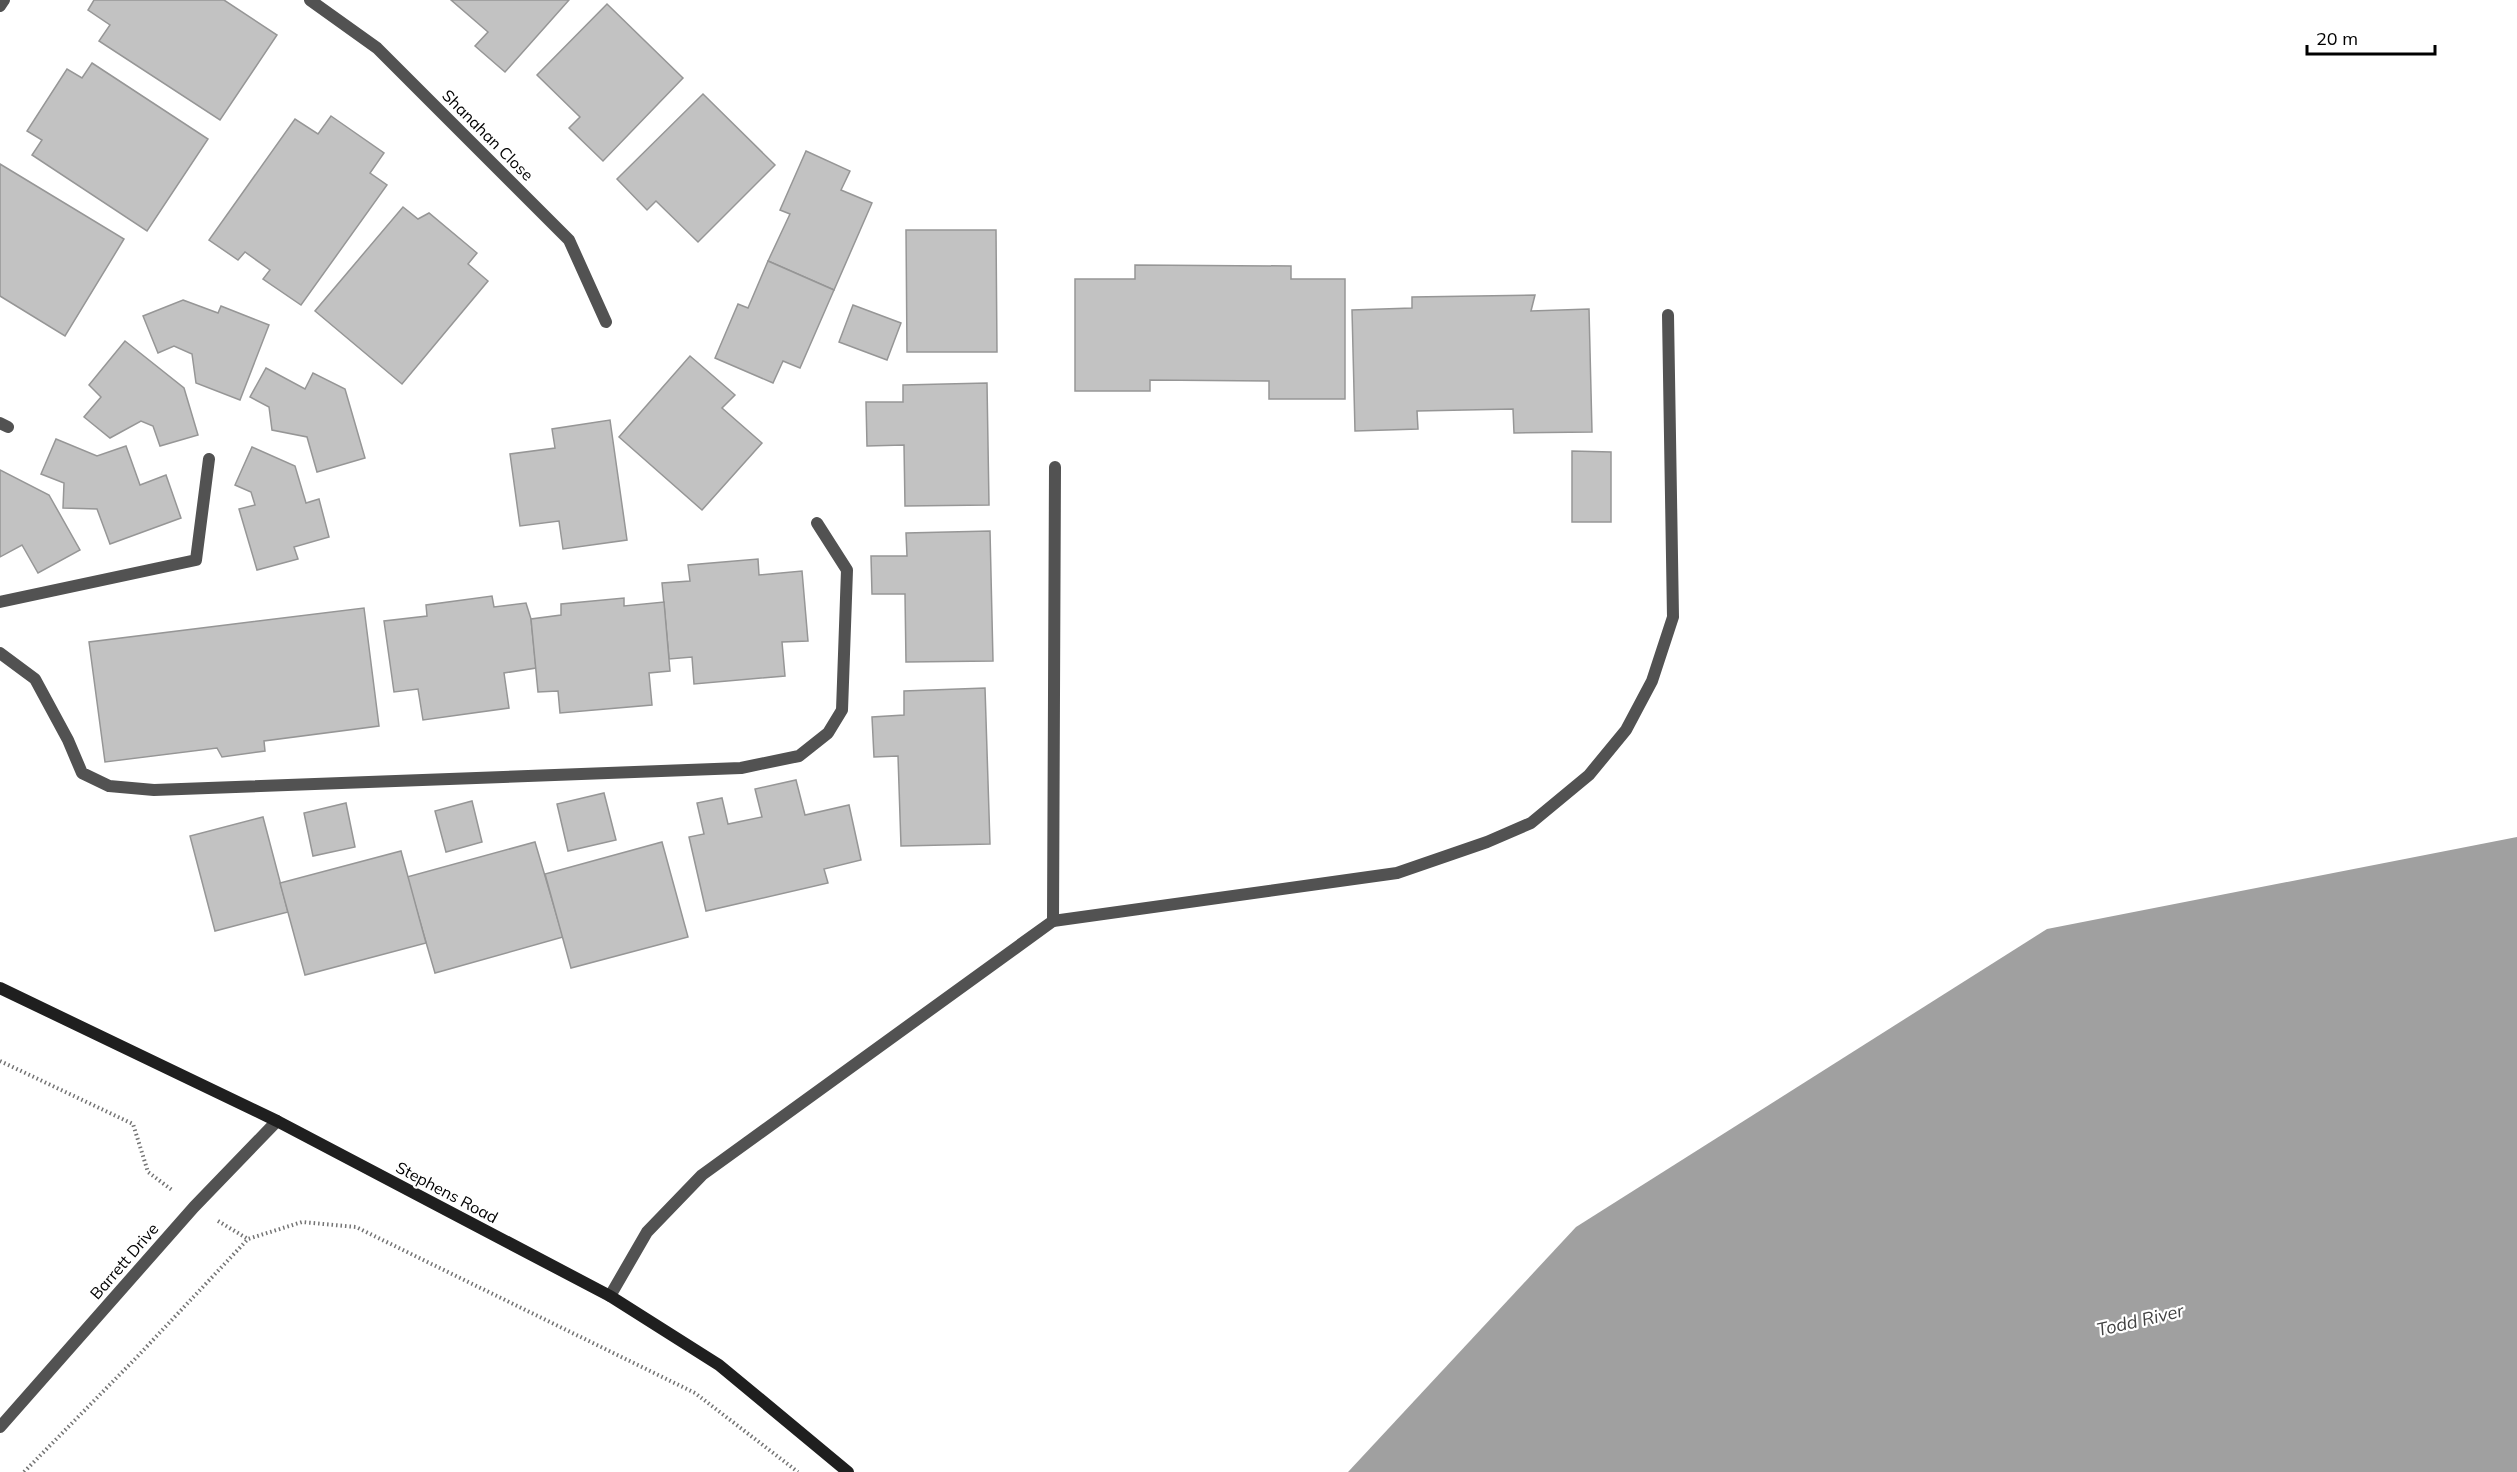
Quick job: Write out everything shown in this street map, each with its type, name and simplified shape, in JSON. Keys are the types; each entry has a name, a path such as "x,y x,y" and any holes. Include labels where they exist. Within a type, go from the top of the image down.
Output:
{"street":[{"path":"0,6 4,0"},
{"name":"Shanahan Close","path":"310,0 377,48 569,240 606,322"},
{"path":"610,1296 647,1232 702,1175 1053,921 1397,873 1487,843 1531,823 1588,775 1626,730 1647,691 1673,617 1668,315"},
{"path":"0,602 196,560 209,459"},
{"path":"1053,921 1055,467"},
{"path":"3,656 34,679 68,740 82,773 109,786 166,789 741,768 799,756 828,733 842,710 846,570 817,523"},
{"name":"Stephens Road","path":"0,988 277,1121 610,1296 719,1365 848,1472"},
{"name":"Barrett Drive","path":"0,1427 194,1207 277,1121"}],"path":[{"path":"0,1061 133,1124 148,1172 194,1207 248,1239"},
{"path":"24,1472 248,1239 302,1222 356,1227 695,1393 798,1472"}],"water":[{"name":"Todd River","path":"2517,837 2517,1472 1348,1472 1576,1227 2047,929"}],"building":[{"path":"94,0 224,0 277,35 220,120 99,41 110,25 88,10"},
{"path":"451,0 569,0 505,72 475,46 488,32"},
{"path":"607,4 683,78 603,161 569,128 580,117 537,75"},
{"path":"92,63 208,139 147,231 32,155 42,140 27,131 67,69 82,78"},
{"path":"703,94 775,165 698,242 656,201 647,210 617,179"},
{"path":"331,116 384,153 370,173 387,185 301,305 263,279 270,270 245,252 238,260 209,240 295,119 318,134"},
{"path":"806,151 850,171 841,190 872,203 834,290 768,261 790,214 780,210"},
{"path":"0,164 124,239 65,336 0,296"},
{"path":"403,207 418,219 429,213 477,253 468,264 488,281 402,384 315,311"},
{"path":"906,230 996,230 997,352 907,352"},
{"path":"768,261 834,290 800,368 783,361 773,383 715,358 738,304 748,308"},
{"path":"1135,265 1291,266 1291,279 1345,279 1345,399 1269,399 1269,381 1150,380 1150,391 1075,391 1075,279 1135,279"},
{"path":"1535,295 1531,311 1589,309 1592,432 1514,433 1513,409 1417,411 1418,429 1355,431 1352,310 1412,308 1412,297"},
{"path":"183,300 218,313 221,306 269,325 240,400 196,383 192,354 174,346 158,353 143,316"},
{"path":"853,305 901,323 887,360 839,342"},
{"path":"125,341 184,388 198,435 160,446 153,426 141,421 110,438 84,417 101,397 89,385"},
{"path":"690,356 735,395 722,408 762,443 702,510 619,437"},
{"path":"266,368 305,389 313,373 345,389 365,458 317,472 307,437 272,430 269,407 250,397"},
{"path":"987,383 989,505 905,506 904,445 867,446 866,402 903,402 903,385"},
{"path":"610,420 627,540 563,549 559,521 520,526 510,454 555,448 552,429"},
{"path":"56,439 97,456 126,446 140,485 166,475 181,518 110,544 97,509 63,508 64,483 41,474"},
{"path":"252,447 295,466 306,503 319,499 329,537 294,547 298,559 257,570 239,509 255,505 251,492 235,485"},
{"path":"1572,451 1611,452 1611,522 1572,522"},
{"path":"0,470 49,495 80,550 38,573 22,545 0,557"},
{"path":"990,531 993,661 906,662 905,594 872,594 871,556 907,556 906,533"},
{"path":"758,559 759,575 802,571 808,641 782,642 785,676 694,684 692,657 669,659 662,583 690,581 688,565"},
{"path":"492,596 494,607 526,603 531,619 536,668 504,673 509,708 423,720 418,689 394,692 384,621 427,616 426,605"},
{"path":"624,598 624,606 664,602 670,671 649,673 652,705 560,713 558,691 538,692 531,619 561,615 561,604"},
{"path":"364,608 379,726 264,741 265,751 222,757 217,748 105,762 89,642"},
{"path":"985,688 990,844 901,846 898,756 874,757 872,717 904,715 904,691"},
{"path":"796,780 805,815 849,805 861,860 824,869 828,883 706,911 689,837 704,834 697,803 722,798 728,824 762,817 755,789"},
{"path":"604,793 616,840 568,851 557,804"},
{"path":"472,801 482,842 446,852 435,811"},
{"path":"346,803 355,847 313,856 304,813"},
{"path":"263,817 288,912 215,931 190,836"},
{"path":"535,842 563,937 435,973 407,877"},
{"path":"662,842 688,937 571,968 545,874"},
{"path":"401,851 426,943 305,975 280,883"}]}
